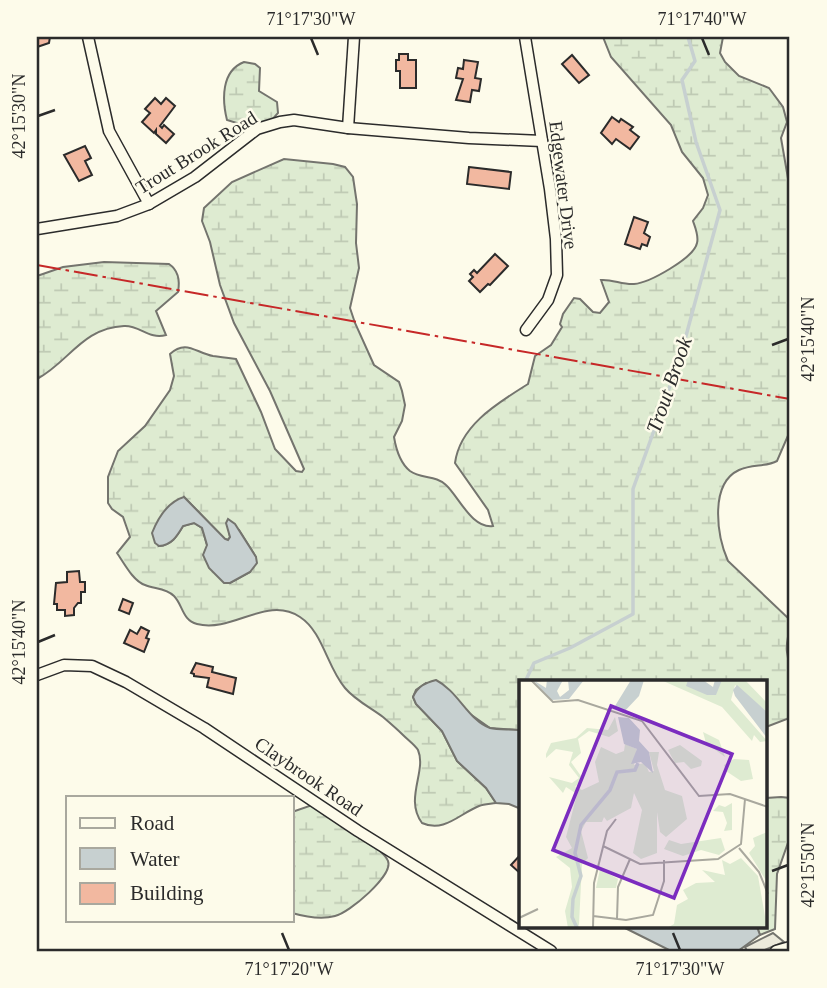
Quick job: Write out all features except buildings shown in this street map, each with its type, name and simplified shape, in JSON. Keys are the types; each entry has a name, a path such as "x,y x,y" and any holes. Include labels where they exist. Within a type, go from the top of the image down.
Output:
{"street":[{"path":"88,37 109,131 149,204"},
{"path":"348,128 354,37"},
{"name":"Edgewater Drive","path":"526,37 556,239 557,275 548,300 526,330"},
{"name":"Trout Brook Road","path":"37,229 117,216 149,204 195,177 257,129 294,120 348,128 542,141"},
{"name":"Claybrook Road","path":"37,675 64,665 92,666 126,682 226,742 358,831 551,951"},
{"path":"776,951 790,947"}],"green space":[{"path":"603,37 723,37 720,53 725,62 739,76 769,88 783,107 787,122 781,138 790,190 790,431 777,461 744,468 729,477 719,498 718,511 721,538 728,561 788,618 790,715 787,719 768,726 768,680 519,680 519,729 490,728 426,683 416,690 413,697 416,704 442,731 457,761 486,788 496,803 479,806 437,826 422,823 415,804 420,767 418,750 383,717 345,688 308,623 288,611 275,610 224,624 192,622 171,593 141,583 117,553 130,537 123,517 108,503 108,477 118,451 145,426 170,390 174,376 170,354 186,347 213,356 236,359 275,449 296,471 302,472 304,469 270,391 234,323 202,221 204,208 232,182 284,159 333,164 345,167 353,177 357,204 356,243 359,268 350,308 374,365 399,382 402,391 405,405 402,421 394,437 399,456 410,471 446,485 472,518 485,526 493,526 488,510 455,463 464,437 482,416 528,384 535,356 551,345 562,327 560,324 563,314 574,298 580,299 593,312 600,313 609,302 601,280 641,283 680,262 697,243 693,221 703,208 708,195 703,178 682,152 671,125 611,57","holes":["184,497 228,540 229,531 239,530 256,557 250,572 230,583 207,545 202,528 194,523 183,526 171,542 159,546"]},
{"path":"244,62 260,68 259,91 277,102 278,113 271,121 240,124 227,120 224,95 227,79 236,66"},
{"path":"104,262 172,266 178,276 178,292 156,311 166,335 155,336 130,326 110,328 86,339 37,379 37,276 63,267"},
{"path":"768,798 790,798 790,837 777,874 775,929 760,935 757,928 768,928"},
{"path":"315,804 366,839 388,861 388,867 378,884 342,913 324,918 294,914 294,811"}],"shaded area":[{"path":"773,933 784,942 762,951 747,951 745,947"}],"water":[{"path":"184,497 225,539 230,537 226,523 228,519 235,524 256,557 257,563 250,572 230,583 224,583 209,568 203,555 207,545 202,528 194,523 183,526 171,542 159,546 155,543 152,533 160,516 178,499"},
{"path":"436,680 444,685 469,713 490,728 519,729 519,808 496,803 486,788 457,761 442,731 416,704 413,697 425,684"},
{"path":"625,928 757,928 760,935 738,951 671,951"}],"waterway":[{"name":"Trout Brook","path":"526,680 534,663 570,648 633,614 633,489 680,358 720,210 696,142 682,80 695,61 688,37"}],"power":[{"path":"37,265 790,399"}]}
